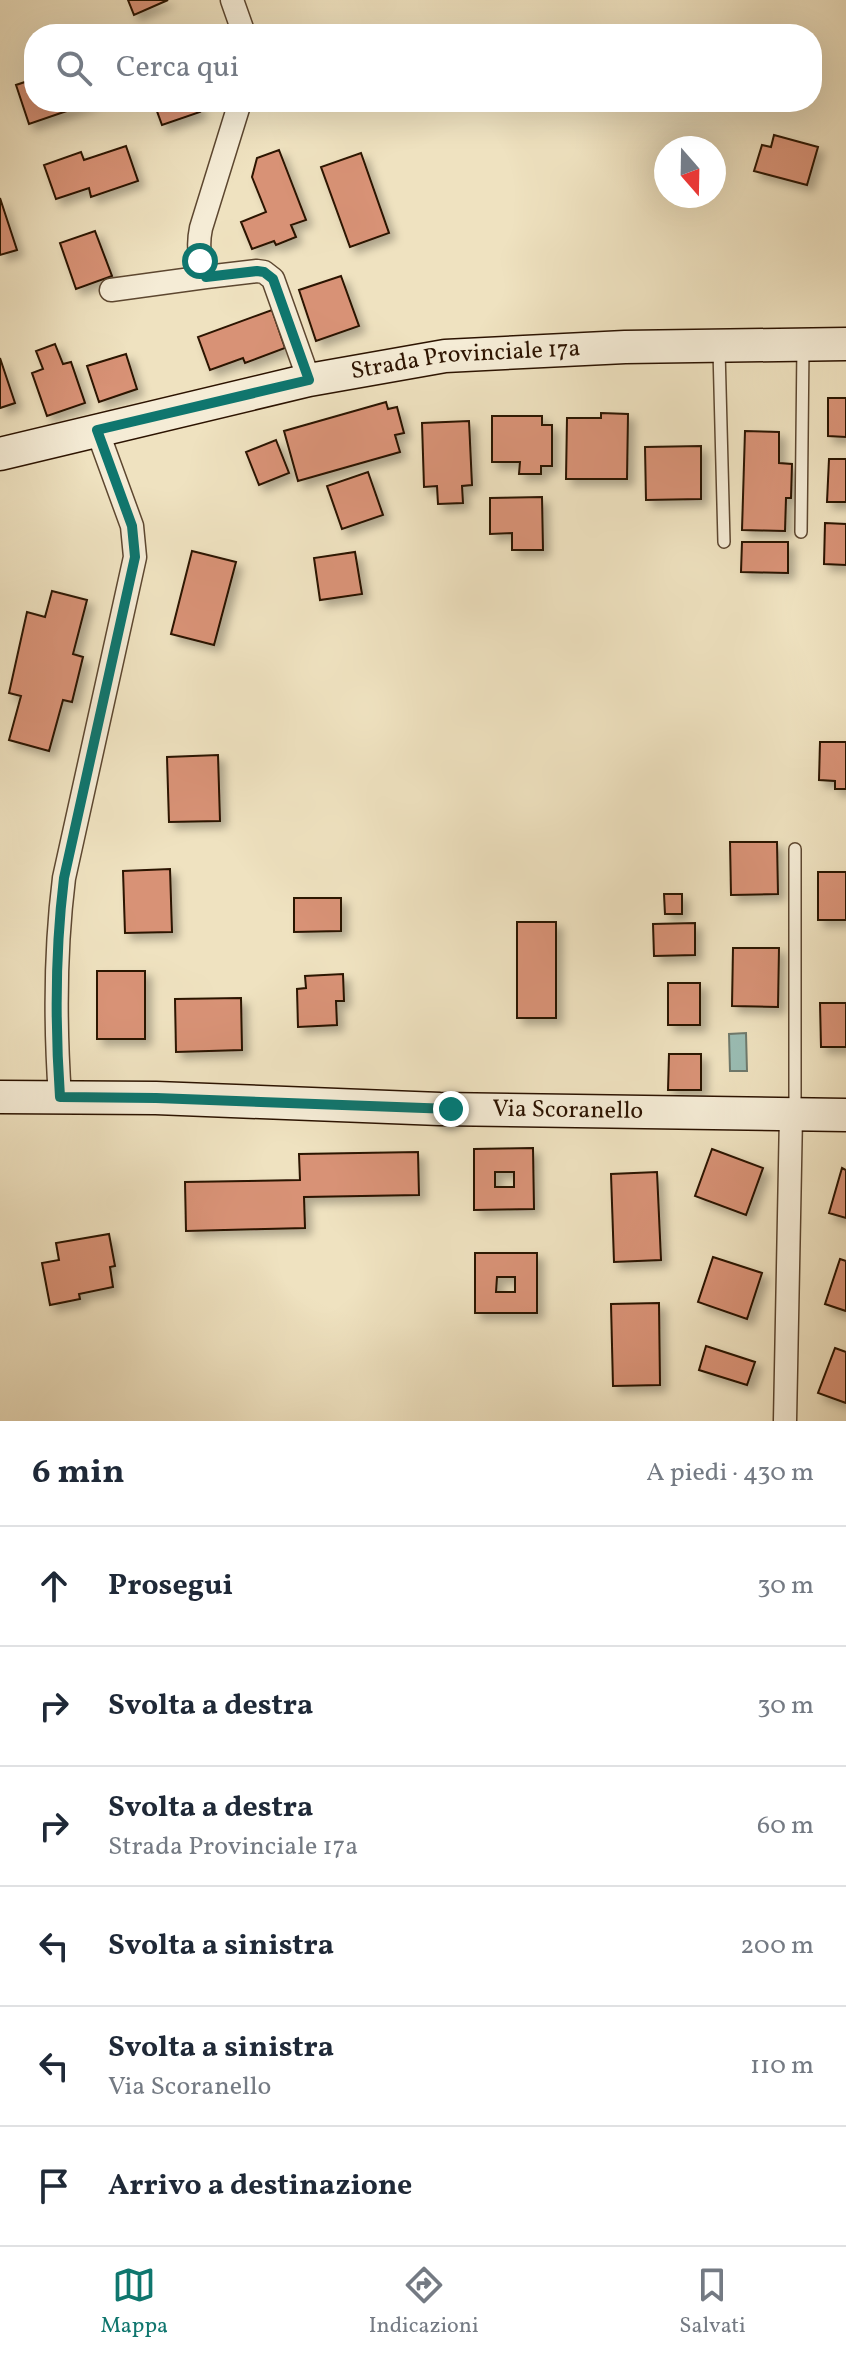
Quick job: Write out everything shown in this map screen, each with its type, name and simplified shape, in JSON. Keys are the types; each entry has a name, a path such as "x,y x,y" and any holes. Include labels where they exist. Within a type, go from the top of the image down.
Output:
{"main road":[{"name":"Strada Provinciale 17a","path":"0,454 309,380 445,356 625,347 846,344"},
{"name":"Via Scoranello","path":"0,1097 201,1099 440,1109 846,1115"}],"street":[{"path":"232,0 240,24"},
{"path":"206,277 199,253 199,237 237,112"},
{"path":"111,290 257,271 270,275 276,284 309,380"},
{"path":"60,1097 56,1042 64,878 135,557 132,526 97,430"},
{"path":"785,1421 793,1115"}],"lane":[{"path":"719,345 724,542"},
{"path":"801,532 803,345"},
{"path":"793,1115 795,849"}],"water":[{"path":"746,1033 747,1071 730,1071 729,1034"}],"building":[{"path":"128,0 168,0 134,15"},
{"path":"24,82 24,109 16,85"},
{"path":"25,112 64,112 29,124"},
{"path":"157,112 200,112 162,125"},
{"path":"774,135 818,147 807,185 754,171 762,145 771,147"},
{"path":"126,146 138,181 91,197 89,188 56,199 44,165 81,152 84,160"},
{"path":"279,150 306,220 291,225 296,237 276,245 274,241 252,249 241,222 266,212 252,177 257,158"},
{"path":"361,153 389,233 350,247 321,167"},
{"path":"0,198 17,250 0,255"},
{"path":"95,231 112,276 76,289 60,243"},
{"path":"341,276 359,326 316,341 299,290"},
{"path":"272,310 285,348 245,363 243,358 210,370 198,337"},
{"path":"55,344 63,364 71,362 85,403 47,416 32,373 43,369 36,351"},
{"path":"126,354 137,389 99,402 87,366"},
{"path":"0,358 15,403 0,408"},
{"path":"828,398 846,398 846,437 828,436"},
{"path":"386,402 388,409 397,407 404,433 395,435 400,452 298,481 284,431"},
{"path":"601,413 628,414 627,479 566,479 567,418 601,418"},
{"path":"492,416 542,416 542,425 552,425 552,466 541,466 541,474 519,474 520,462 492,462"},
{"path":"469,421 472,485 462,486 463,503 438,504 437,486 424,487 422,423"},
{"path":"745,431 779,432 779,463 792,464 791,498 786,498 785,531 742,530"},
{"path":"276,440 289,473 259,485 246,452"},
{"path":"701,446 701,499 646,500 645,447"},
{"path":"829,459 846,459 846,502 827,502"},
{"path":"368,472 383,515 342,529 327,486"},
{"path":"542,497 543,550 512,550 512,533 490,534 490,498"},
{"path":"825,523 846,524 846,565 824,564"},
{"path":"742,542 788,542 788,573 741,572"},
{"path":"192,551 236,562 214,645 171,634"},
{"path":"355,552 362,594 320,600 314,558"},
{"path":"52,591 87,600 73,654 83,657 72,702 63,700 49,751 9,740 21,696 9,693 27,612 45,617"},
{"path":"820,742 846,742 846,789 835,789 835,781 819,780"},
{"path":"218,755 220,821 169,822 167,757"},
{"path":"730,842 777,842 778,894 731,895"},
{"path":"170,869 172,932 125,933 123,871"},
{"path":"818,872 846,872 846,920 818,920"},
{"path":"664,894 682,894 682,914 665,914"},
{"path":"294,898 341,898 341,931 294,932"},
{"path":"517,922 556,922 556,1018 517,1018"},
{"path":"695,923 695,955 654,956 653,924"},
{"path":"733,948 779,948 778,1007 732,1006"},
{"path":"97,971 145,971 145,1039 97,1039"},
{"path":"343,974 344,1001 336,1001 337,1025 298,1027 297,989 306,988 305,976"},
{"path":"668,983 700,983 700,1025 668,1025"},
{"path":"241,998 242,1050 176,1052 175,999"},
{"path":"820,1003 846,1003 846,1047 821,1047"},
{"path":"669,1054 701,1054 701,1090 668,1090"},
{"path":"533,1148 534,1209 474,1210 474,1149","holes":["495,1172 514,1172 514,1187 495,1187"]},
{"path":"712,1149 763,1168 746,1215 695,1196"},
{"path":"418,1152 419,1195 304,1197 305,1228 186,1231 185,1182 300,1180 299,1154"},
{"path":"842,1168 846,1170 846,1218 829,1213"},
{"path":"657,1172 661,1260 614,1262 611,1174"},
{"path":"109,1234 115,1266 110,1267 113,1287 79,1294 80,1299 50,1305 42,1263 59,1260 56,1243"},
{"path":"475,1253 537,1253 537,1313 475,1313","holes":["497,1277 515,1277 515,1292 496,1292"]},
{"path":"713,1257 762,1273 747,1319 698,1302"},
{"path":"840,1259 846,1261 846,1311 825,1304"},
{"path":"659,1303 660,1385 613,1386 611,1304"},
{"path":"706,1346 755,1362 747,1385 699,1370"},
{"path":"835,1348 846,1352 846,1403 818,1393"}],"route":[{"path":"200,261 206,277 257,271 270,275 276,284 309,380 97,430 132,526 135,557 64,878 56,1042 60,1097 451,1109"}]}
